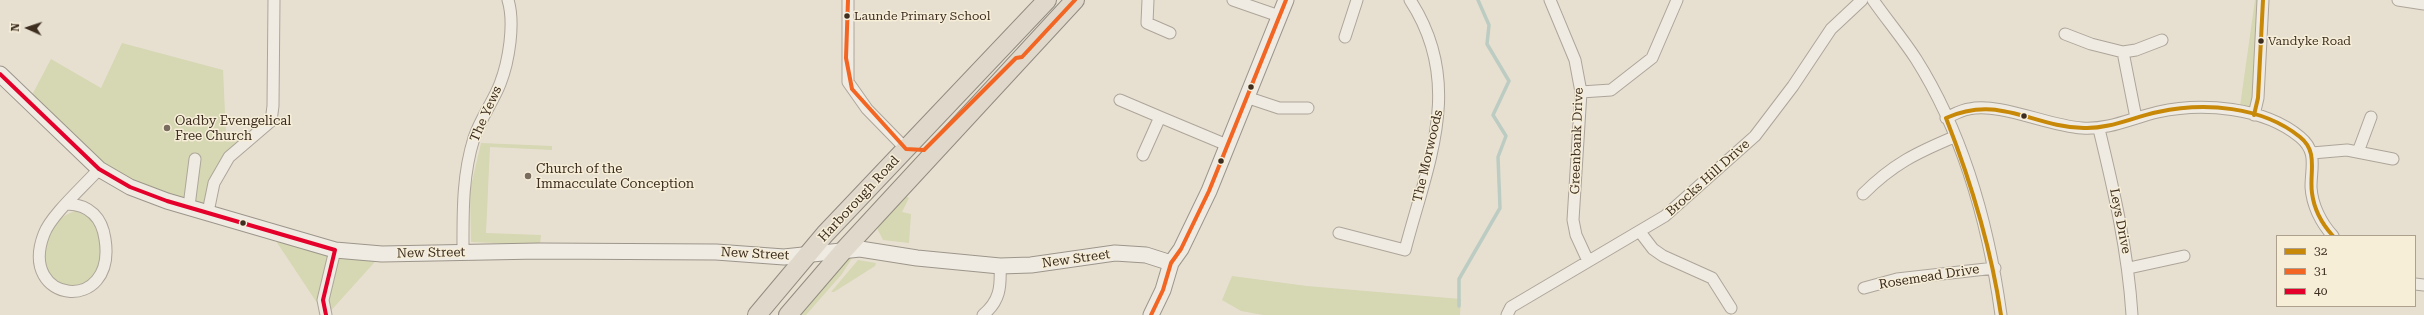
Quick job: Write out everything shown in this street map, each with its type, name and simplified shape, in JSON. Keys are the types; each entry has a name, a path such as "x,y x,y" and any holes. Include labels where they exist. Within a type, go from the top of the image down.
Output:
{"highway":[{"name":"Harborough Road","path":"909,164 1047,0"},
{"name":"Harborough Road","path":"757,315 825,253 909,164 1022,57 1075,0"},
{"path":"769,315 909,164 1016,58 1022,57"},
{"name":"Harborough Road","path":"788,315 825,253"}],"main road":[{"path":"1151,315 1164,290 1171,263 1195,221 1286,0"},
{"name":"New Street","path":"0,74 99,169 130,187 291,238 335,250 382,254 681,251 784,257 860,249 917,258 1000,266 1032,265 1120,253 1146,255 1171,263"}],"street":[{"path":"208,212 214,183 229,157 271,121 273,106 274,0"},
{"name":"The Yews","path":"463,252 463,190 474,137 500,84 510,46 508,0"},
{"path":"848,0 848,82 909,164"},
{"path":"1148,0 1147,23 1170,33"},
{"path":"1234,0 1279,16"},
{"path":"1345,37 1356,0"},
{"name":"The Morwoods","path":"1339,233 1405,250 1439,111 1440,82 1436,58 1428,33 1410,0"},
{"name":"Greenbank Drive","path":"1550,0 1575,60 1581,92 1573,220 1576,235 1588,261"},
{"path":"1581,92 1611,90 1652,58 1677,0"},
{"name":"Brocks Hill Drive","path":"1509,311 1588,261 1665,216 1755,136 1793,86 1831,29 1862,0"},
{"name":"Rosemead Drive","path":"1873,0 1916,58 1954,137 1973,189 1995,268 2002,315"},
{"path":"2254,115 2258,98 2264,0"},
{"path":"2398,0 2424,4"},
{"path":"2065,34 2091,44 2123,52 2136,50 2162,40"},
{"path":"2123,52 2136,118"},
{"path":"1246,97 1279,108 1308,108"},
{"path":"1120,100 1227,145"},
{"path":"1946,118 1969,109 1987,108 2055,124 2099,129 2158,112 2197,106 2254,115 2299,137 2312,153 2313,201 2320,218 2332,235"},
{"path":"1143,155 1160,117"},
{"path":"2358,152 2371,117"},
{"name":"Leys Drive","path":"2099,129 2119,213 2129,268 2132,315"},
{"path":"1863,194 1880,177 1900,162 1954,137"},
{"path":"2312,153 2336,150 2358,152 2393,159"},
{"path":"189,206 195,159"},
{"path":"68,204 86,208 94,213 104,230 106,246 105,262 100,281 87,293 77,296 58,291 50,286 45,280 40,266 40,250 44,234 50,222 99,169"},
{"path":"1640,232 1653,249 1663,256 1712,278 1731,308"},
{"path":"326,315 323,300 335,250"},
{"path":"2129,268 2184,256"},
{"path":"983,315 995,304 1000,292 1000,266"},
{"name":"Rosemead Drive","path":"1864,288 1897,279 1995,268"}],"green space":[{"path":"2255,0 2263,0 2254,115 2240,106"},
{"path":"122,43 223,70 226,134 253,138 229,157 208,212 99,169 32,95 51,59 101,88"},
{"path":"481,143 552,146 552,150 490,147 486,233 541,235 540,245 471,242 470,190"},
{"path":"906,196 909,198 902,212 911,214 909,243 883,240 877,228"},
{"path":"75,211 95,220 101,237 101,258 92,281 63,290 43,268 44,250 49,234 58,220"},
{"path":"270,232 382,254 327,315 325,315"},
{"path":"854,255 842,274 806,315 794,315 844,260"},
{"path":"858,260 876,263 875,266 834,292 831,292"},
{"path":"1232,276 1307,286 1461,299 1460,315 1263,315 1241,311 1222,300"}],"waterway":[{"path":"1459,306 1459,279 1500,208 1498,157 1506,136 1493,115 1509,81 1487,44 1489,25 1478,0"}],"transit line":[{"name":"31","path":"848,0 846,58 852,89 906,149 924,150 1016,58 1022,57 1075,0"},
{"name":"31","path":"1151,315 1163,290 1171,263 1181,249 1209,191 1286,0"},
{"name":"32","path":"2254,115 2258,98 2263,0"},
{"name":"40","path":"0,74 99,169 130,187 167,201 335,250 323,300 326,315"},
{"name":"32","path":"2001,315 1986,240 1964,166 1946,118 1965,111 1983,109 2000,110 2048,123 2084,128 2103,127 2158,112 2194,107 2232,109 2268,119 2285,127 2306,143 2311,156 2311,185 2315,205 2322,221 2332,235"}],"place":[{"name":"Launde Primary School","path":"847,16"},
{"name":"Vandyke Road","path":"2261,41"},
{"name":"Oadby Evengelical Free Church","path":"167,128"},
{"name":"Church of the Immacculate Conception","path":"528,176"}]}
